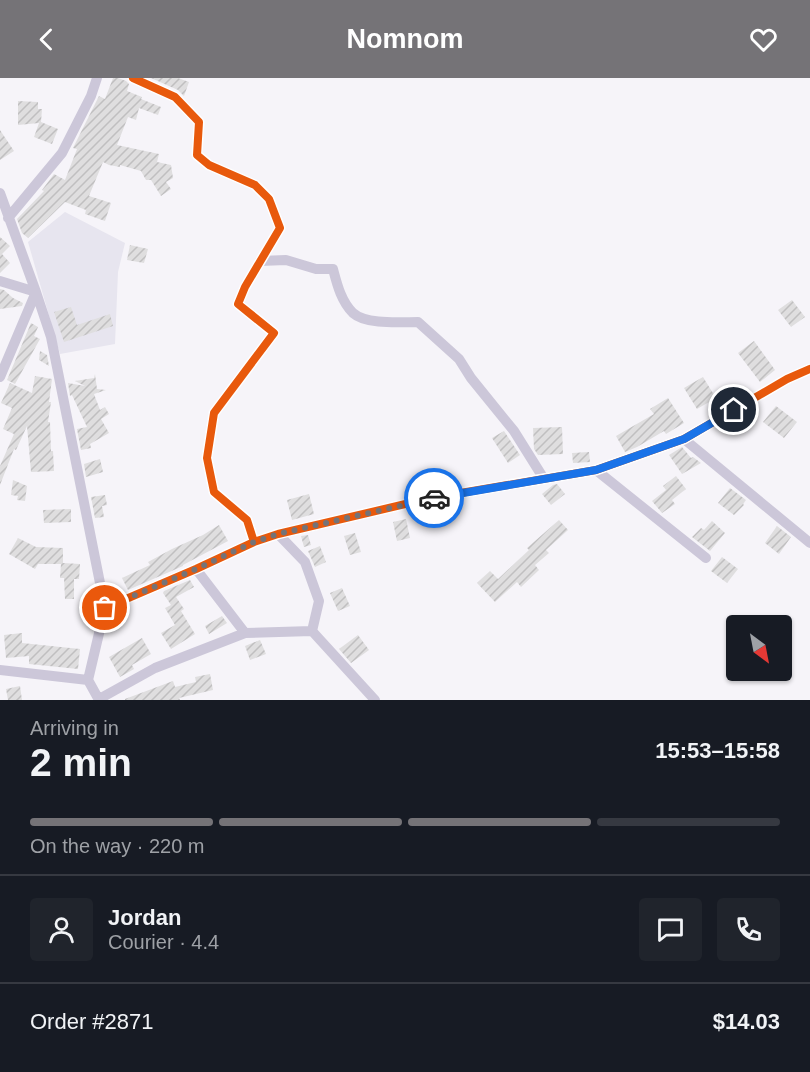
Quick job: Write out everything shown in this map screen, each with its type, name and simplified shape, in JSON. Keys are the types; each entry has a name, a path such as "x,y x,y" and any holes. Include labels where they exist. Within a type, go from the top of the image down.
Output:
{"street":[{"path":"8,218 62,153 91,96 97,78"},
{"path":"133,78 175,97 200,122 197,155 209,165 255,185 269,199 280,228 245,287 238,304 274,333 214,413 207,458 214,492 247,520 254,542"},
{"path":"0,193 51,337 105,608 88,680 99,700 155,668 245,633 312,631 375,700"},
{"path":"261,261 286,260 316,269 333,269 338,290 352,312 362,319 418,322 459,358 471,378 514,431 544,479"},
{"path":"0,281 36,292"},
{"path":"0,377 36,292"},
{"path":"105,608 254,542 278,534 431,498 596,470 684,439 787,379 810,369"},
{"path":"684,439 810,543"},
{"path":"596,470 706,558"},
{"path":"278,534 305,562 319,601 312,631"},
{"path":"196,569 245,633"},
{"path":"0,670 88,680"}],"shaded area":[{"path":"65,212 125,243 118,272 115,344 60,354 28,242"}],"building":[{"path":"113,78 126,81 129,84 127,91 161,107 158,115 139,108 136,120 128,117 117,145 159,154 157,162 171,165 173,178 166,182 171,189 161,196 151,180 146,180 141,171 103,162 89,196 111,203 105,221 85,214 86,210 65,202 28,238 22,233 17,219 44,191 42,190 54,174 65,180 77,149 73,148 99,96 105,99"},
{"path":"151,78 178,78 189,82 184,96 178,90"},
{"path":"18,101 38,102 38,109 42,109 41,122 58,129 52,144 34,137 39,123 18,125"},
{"path":"0,130 14,151 0,160"},
{"path":"0,237 10,246 2,254 10,263 0,273"},
{"path":"130,245 148,249 144,263 127,260"},
{"path":"0,289 23,303 22,306 0,309"},
{"path":"792,300 805,317 791,327 778,310"},
{"path":"71,307 77,325 110,314 113,326 64,342 54,312"},
{"path":"31,323 38,327 34,336 40,339 15,384 7,380"},
{"path":"754,341 775,370 760,382 738,353"},
{"path":"40,351 47,355 49,366 39,360"},
{"path":"95,374 97,389 106,390 94,394 100,410 105,407 109,414 101,419 109,433 90,444 91,448 81,450 77,429 87,427 72,395 70,396 68,383 85,386 75,381 94,378"},
{"path":"35,376 52,379 48,422 50,422 54,471 31,472 27,426 16,450 14,449 0,485 0,466 14,434 3,429 12,408 1,403 10,383 32,393"},
{"path":"703,377 716,398 697,409 684,388"},
{"path":"668,398 684,423 666,434 664,431 625,452 616,436 654,414 650,409"},
{"path":"776,406 797,422 784,438 763,422"},
{"path":"562,427 563,454 538,455 534,449 533,428"},
{"path":"504,431 520,455 508,463 492,438"},
{"path":"682,447 691,458 701,463 682,474 669,455"},
{"path":"589,452 590,462 573,463 572,453"},
{"path":"100,459 103,472 86,477 84,464"},
{"path":"676,476 686,489 672,500 675,504 662,513 652,501 666,490 663,486"},
{"path":"13,480 27,486 25,501 17,500 18,496 11,495"},
{"path":"557,484 565,494 551,505 542,494"},
{"path":"730,488 746,500 734,515 718,503"},
{"path":"309,494 314,514 292,520 287,500"},
{"path":"105,495 107,505 102,506 104,517 95,518 91,497"},
{"path":"71,509 71,522 44,523 43,510"},
{"path":"406,519 410,538 397,541 393,522"},
{"path":"559,520 568,530 546,550 549,553 535,565 539,570 521,587 517,582 495,602 477,583 490,571 498,579 529,550 527,548"},
{"path":"712,521 725,533 710,551 692,537 701,528 704,530"},
{"path":"219,525 228,541 183,566 128,590 122,578 150,565 148,562"},
{"path":"777,526 791,537 779,554 765,543"},
{"path":"355,533 361,552 350,555 344,536"},
{"path":"308,535 311,545 304,547 301,536"},
{"path":"18,538 36,547 63,548 63,563 80,564 79,579 74,579 74,599 65,599 64,578 60,578 61,564 38,564 35,569 9,554"},
{"path":"320,546 326,562 315,567 308,551"},
{"path":"722,557 738,569 727,583 711,571"},
{"path":"190,580 194,587 176,597 184,609 181,611 195,634 171,649 161,633 175,625 165,608 171,605 163,593"},
{"path":"342,588 350,606 338,611 330,593"},
{"path":"222,616 227,623 209,634 205,626"},
{"path":"22,633 22,643 80,649 78,669 29,664 29,656 6,658 4,635"},
{"path":"358,635 369,650 351,663 339,649"},
{"path":"142,638 151,654 132,665 134,669 120,677 109,657"},
{"path":"260,640 266,654 250,660 245,646"},
{"path":"210,674 213,690 179,698 180,700 125,700 173,681 175,687 196,682 195,677"},
{"path":"20,686 22,700 8,700 6,689"}],"cycle path":[{"path":"133,78 175,97 199,122 197,155 209,165 255,185 269,199 280,228 245,287 238,304 274,333 214,413 207,458 214,492 247,520 254,542"},
{"path":"105,608 254,542 278,534 431,498 596,470 684,439 787,379 810,369"}],"way so far":[{"path":"105,608 254,542 278,534 434,498"}],"route":[{"path":"434,498 596,470 684,439 734,410"}]}
